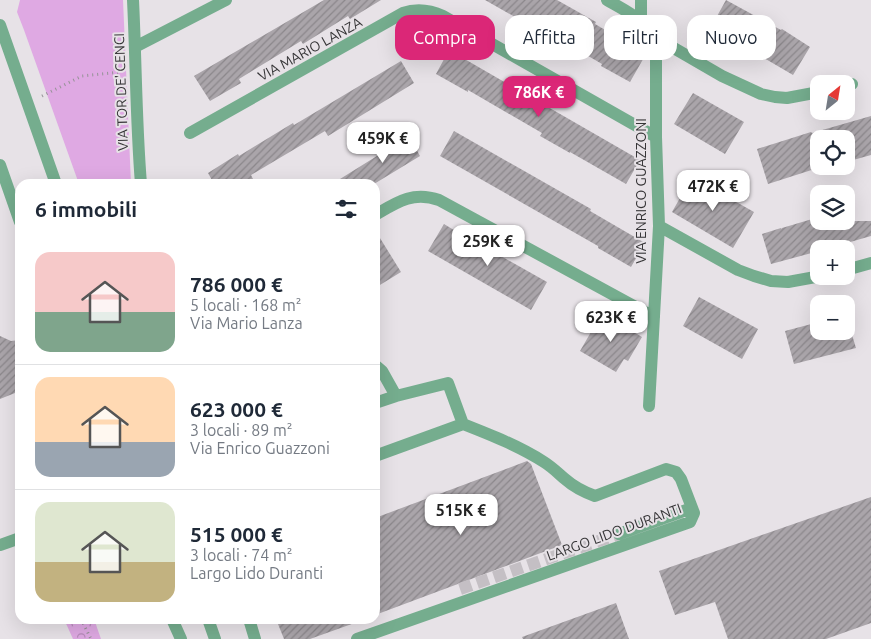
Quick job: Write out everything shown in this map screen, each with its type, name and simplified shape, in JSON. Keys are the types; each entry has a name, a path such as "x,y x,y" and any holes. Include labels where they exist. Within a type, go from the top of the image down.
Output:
{"street":[{"name":"VIA TOR DE' CENCI","path":"133,0 134,71 141,179"},
{"path":"135,48 226,0"},
{"path":"607,0 632,15"},
{"path":"641,0 641,15"},
{"name":"VIA MARIO LANZA","path":"190,134 403,14 417,10 429,10 443,16 656,137"},
{"path":"0,25 54,179"},
{"path":"677,50 722,76 761,94 787,98 810,94"},
{"name":"VIA ENRICO GUAZZONI","path":"649,406 659,226 656,60"},
{"path":"0,164 15,208"},
{"path":"380,212 408,198 420,196 439,200 654,317"},
{"path":"659,226 738,270 754,276 771,281 788,282 810,278"},
{"path":"855,267 871,263"},
{"path":"380,369 396,396"},
{"path":"380,401 448,383 463,424 380,454"},
{"name":"LARGO LIDO DURANTI","path":"357,639 681,526 690,522 694,513 681,479 676,472 666,469 595,496 582,491 537,458 463,424"},
{"path":"619,534 692,508"},
{"path":"0,545 15,540"},
{"path":"174,624 181,639"},
{"path":"210,624 215,639"},
{"path":"250,624 255,639"}],"path":[{"path":"28,104 82,76 134,71"},
{"path":"84,624 91,639"}],"green space":[{"path":"20,0 123,0 131,179 77,179 17,12"},
{"path":"66,624 96,624 101,639 73,639"}],"building":[{"path":"324,0 381,0 350,19 348,16 303,44 301,41 239,79 241,83 210,101 194,76"},
{"path":"485,0 557,0 584,15 512,15"},
{"path":"726,0 754,15 718,15"},
{"path":"594,21 596,22 595,24 604,29 604,60 643,60 630,82 601,66 602,64 594,59"},
{"path":"776,27 782,29 810,47 793,75 767,60 776,60"},
{"path":"444,60 466,60 640,160 626,184 540,136 542,133 468,90 468,92 436,74"},
{"path":"401,61 414,83 328,136 325,131 251,175 253,179 211,179 208,173 293,123 294,125"},
{"path":"693,93 744,122 725,154 674,124"},
{"path":"871,116 871,155 855,159 855,130 822,130"},
{"path":"454,131 591,209 590,211 645,243 631,267 598,248 598,246 440,156"},
{"path":"810,132 810,170 768,184 757,149"},
{"path":"409,136 420,156 380,180 340,179"},
{"path":"692,177 754,212 733,248 672,212"},
{"path":"810,220 810,230 855,230 855,221 871,221 871,236 855,241 810,240 810,253 771,264 762,234"},
{"path":"444,224 498,257 499,255 547,282 531,310 428,251"},
{"path":"380,238 401,272 380,285"},
{"path":"699,297 758,329 742,359 683,326"},
{"path":"602,313 642,337 628,361 624,359 616,372 580,351"},
{"path":"810,324 810,340 854,340 856,348 794,364 785,331"},
{"path":"0,336 11,341 15,341 15,393 0,399"},
{"path":"527,461 531,464 562,545 380,613 380,516"},
{"path":"871,497 871,623 826,639 728,639 715,602 675,615 659,571"},
{"path":"616,603 629,639 523,639 522,637"},
{"path":"278,624 352,624 310,639 284,639"}],"tunnel":[{"path":"460,589 619,534"}]}
